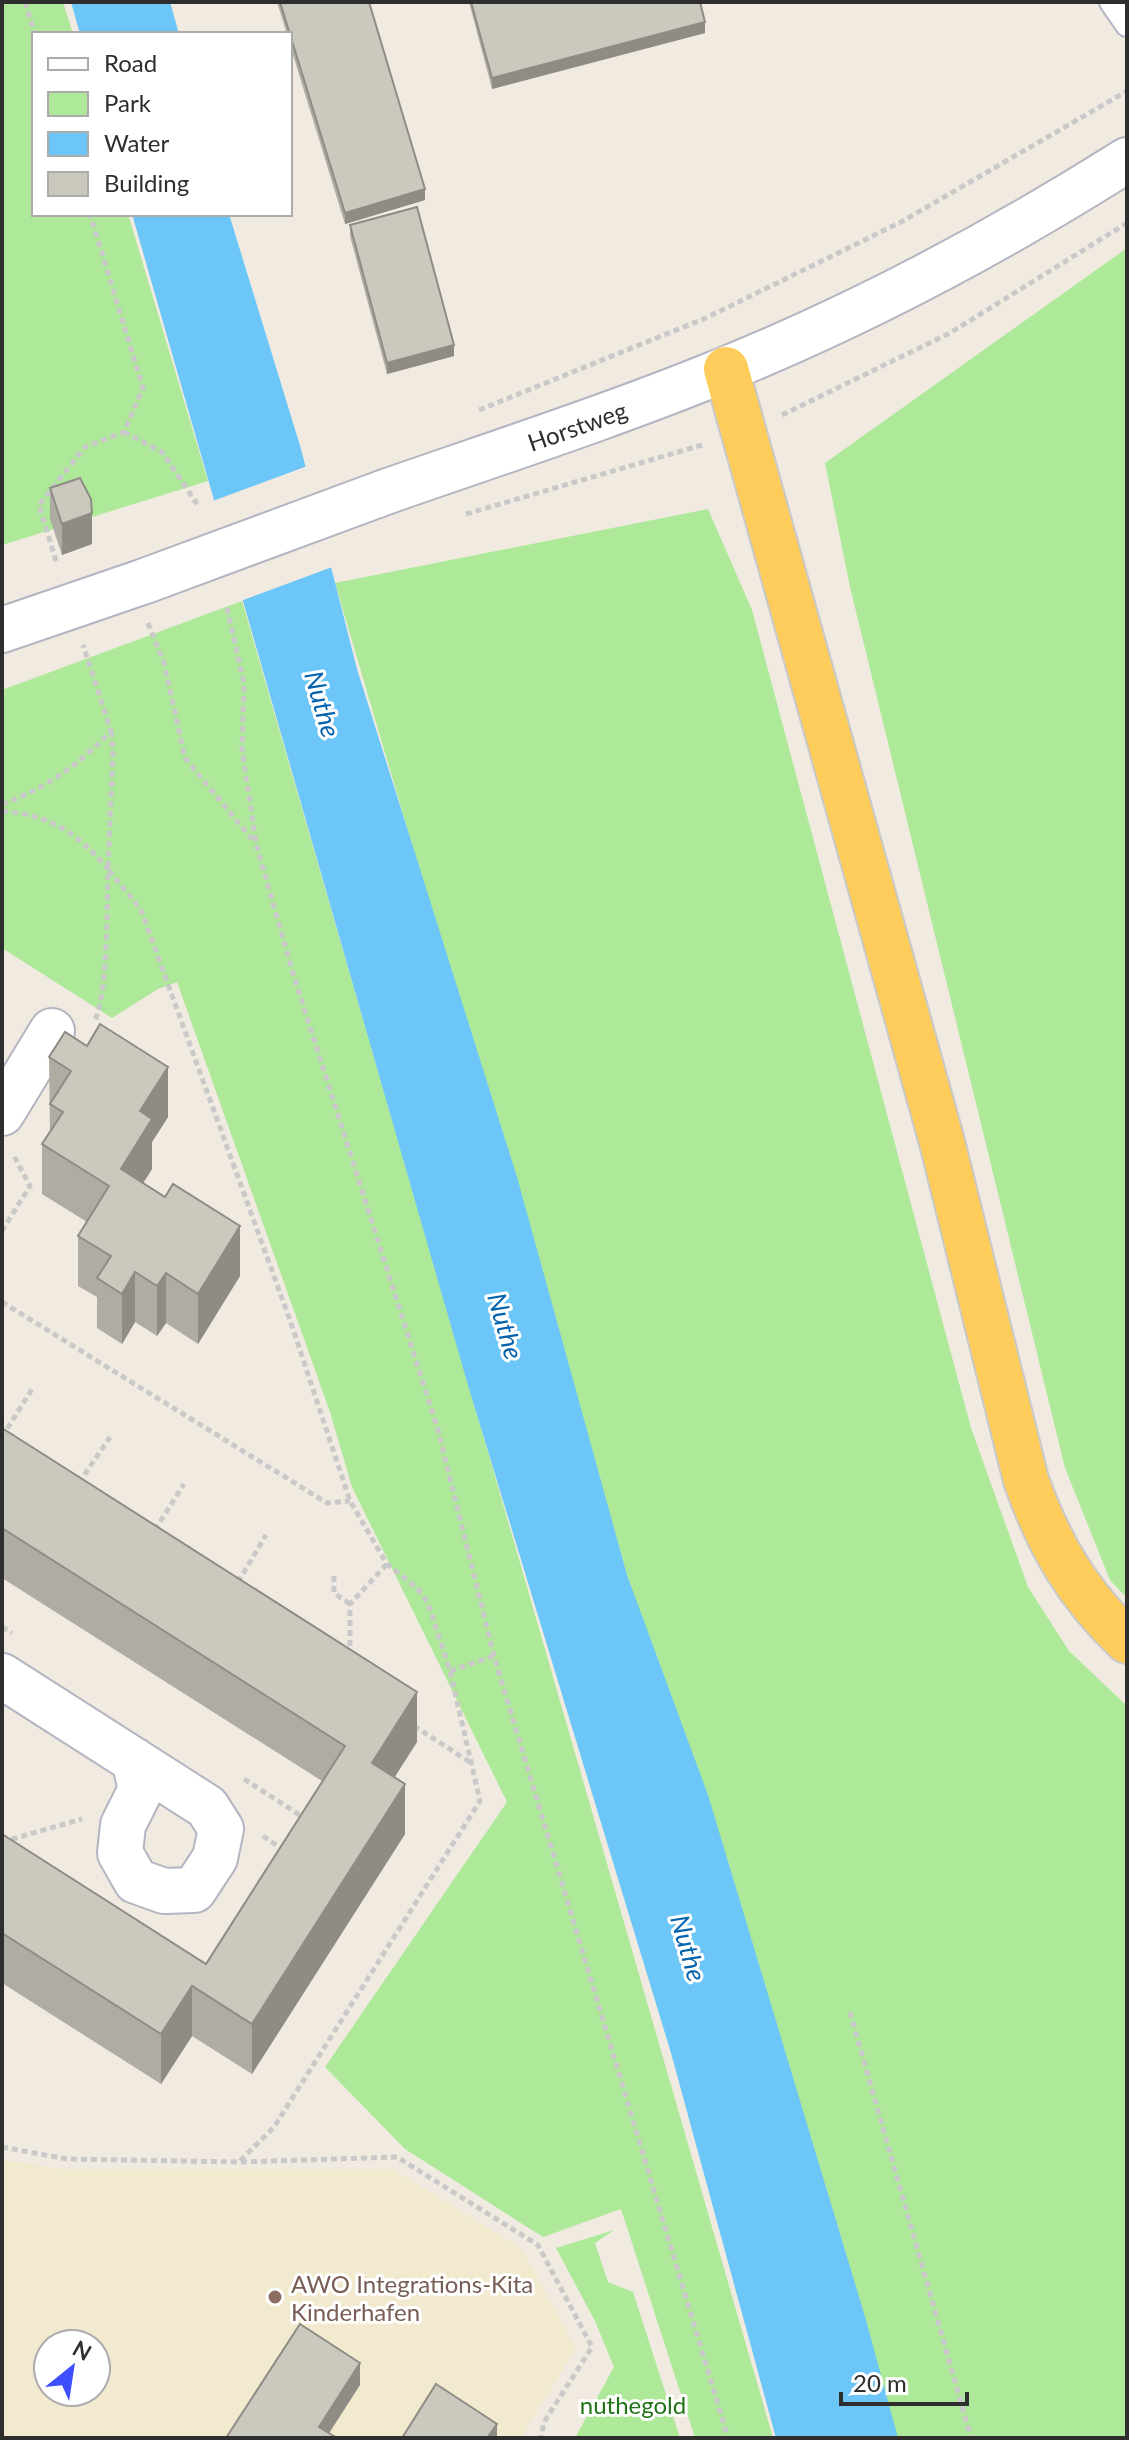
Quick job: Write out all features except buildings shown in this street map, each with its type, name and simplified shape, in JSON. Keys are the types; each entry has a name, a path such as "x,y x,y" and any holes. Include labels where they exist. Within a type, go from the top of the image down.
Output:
{"highway":[{"path":"726,369 942,1142 1026,1480 1040,1519 1059,1557 1082,1591 1127,1641"}],"street":[{"name":"Horstweg","path":"2,630 146,601 388,491 609,414 726,369 845,316 960,258 1071,196 1127,160"},
{"path":"2,1113 52,1031"},
{"path":"2,1676 134,1760 207,1807 221,1829 215,1858 194,1890 164,1891 136,1881 120,1853 123,1825 141,1789 134,1760"}],"lane":[{"path":"1111,2 1127,25"}],"path":[{"path":"25,2 34,32"},
{"path":"466,415 706,318 901,222 1127,91"},
{"path":"56,561 39,505 85,447 124,432 143,388 91,216"},
{"path":"124,432 162,452 197,504"},
{"path":"146,601 164,663 185,758 256,843"},
{"path":"227,608 244,683 242,749 256,843 297,984 438,1430 494,1656 728,2438"},
{"path":"82,642 111,731 113,750 103,981 97,1016"},
{"path":"2,804 26,796 60,777 111,731"},
{"path":"2,811 33,816 61,826 85,843 141,910 286,1308 350,1501 387,1564 417,1588 428,1603 450,1671 480,1801 274,2127 239,2162"},
{"path":"2,1302 327,1503 350,1501"},
{"path":"2,1437 32,1389"},
{"path":"74,1490 110,1437"},
{"path":"148,1540 184,1484"},
{"path":"231,1593 266,1535"},
{"path":"350,1659 350,1604 387,1564"},
{"path":"334,1576 334,1593 350,1604"},
{"path":"450,1671 494,1656"},
{"path":"412,1725 473,1764"},
{"path":"2,1842 133,1805"},
{"path":"850,2012 971,2438"},
{"path":"2,2147 67,2159 239,2162 397,2157 538,2245 592,2347 544,2422 541,2438"}],"shaded area":[{"name":"AWO Integrations-Kita Kinderhafen","path":"2,2160 64,2169 393,2169 522,2249 576,2348 521,2438 2,2438"}],"green space":[{"path":"2,2 63,2 72,32 32,32 32,216 129,216 208,481 2,545"},
{"path":"1127,248 1127,1598 1110,1580 1065,1468 850,587 825,463"},
{"path":"708,509 752,610 971,1428 1028,1587 1069,1651 1127,1706 1127,2438 881,2438 335,583"},
{"path":"242,601 773,2438 695,2438 621,2209 543,2237 405,2149 325,2067 507,1802 352,1487 330,1412 177,982 158,989 112,1018 2,948 2,690"},
{"name":"nuthegold","path":"614,2230 595,2243 608,2282 633,2292 680,2438 575,2438 614,2367 595,2321 556,2248"}],"water":[{"path":"71,2 170,2 178,32 79,32"},
{"name":"Nuthe","path":"133,216 230,216 301,449 357,669 517,1177 627,1575 708,1795 866,2320 898,2438 776,2438 671,2053 467,1382"}],"pier":[{"path":"310,465 335,566 238,602 210,502"}],"place":[{"name":"AWO Integrations-Kita Kinderhafen","path":"275,2297"}]}
